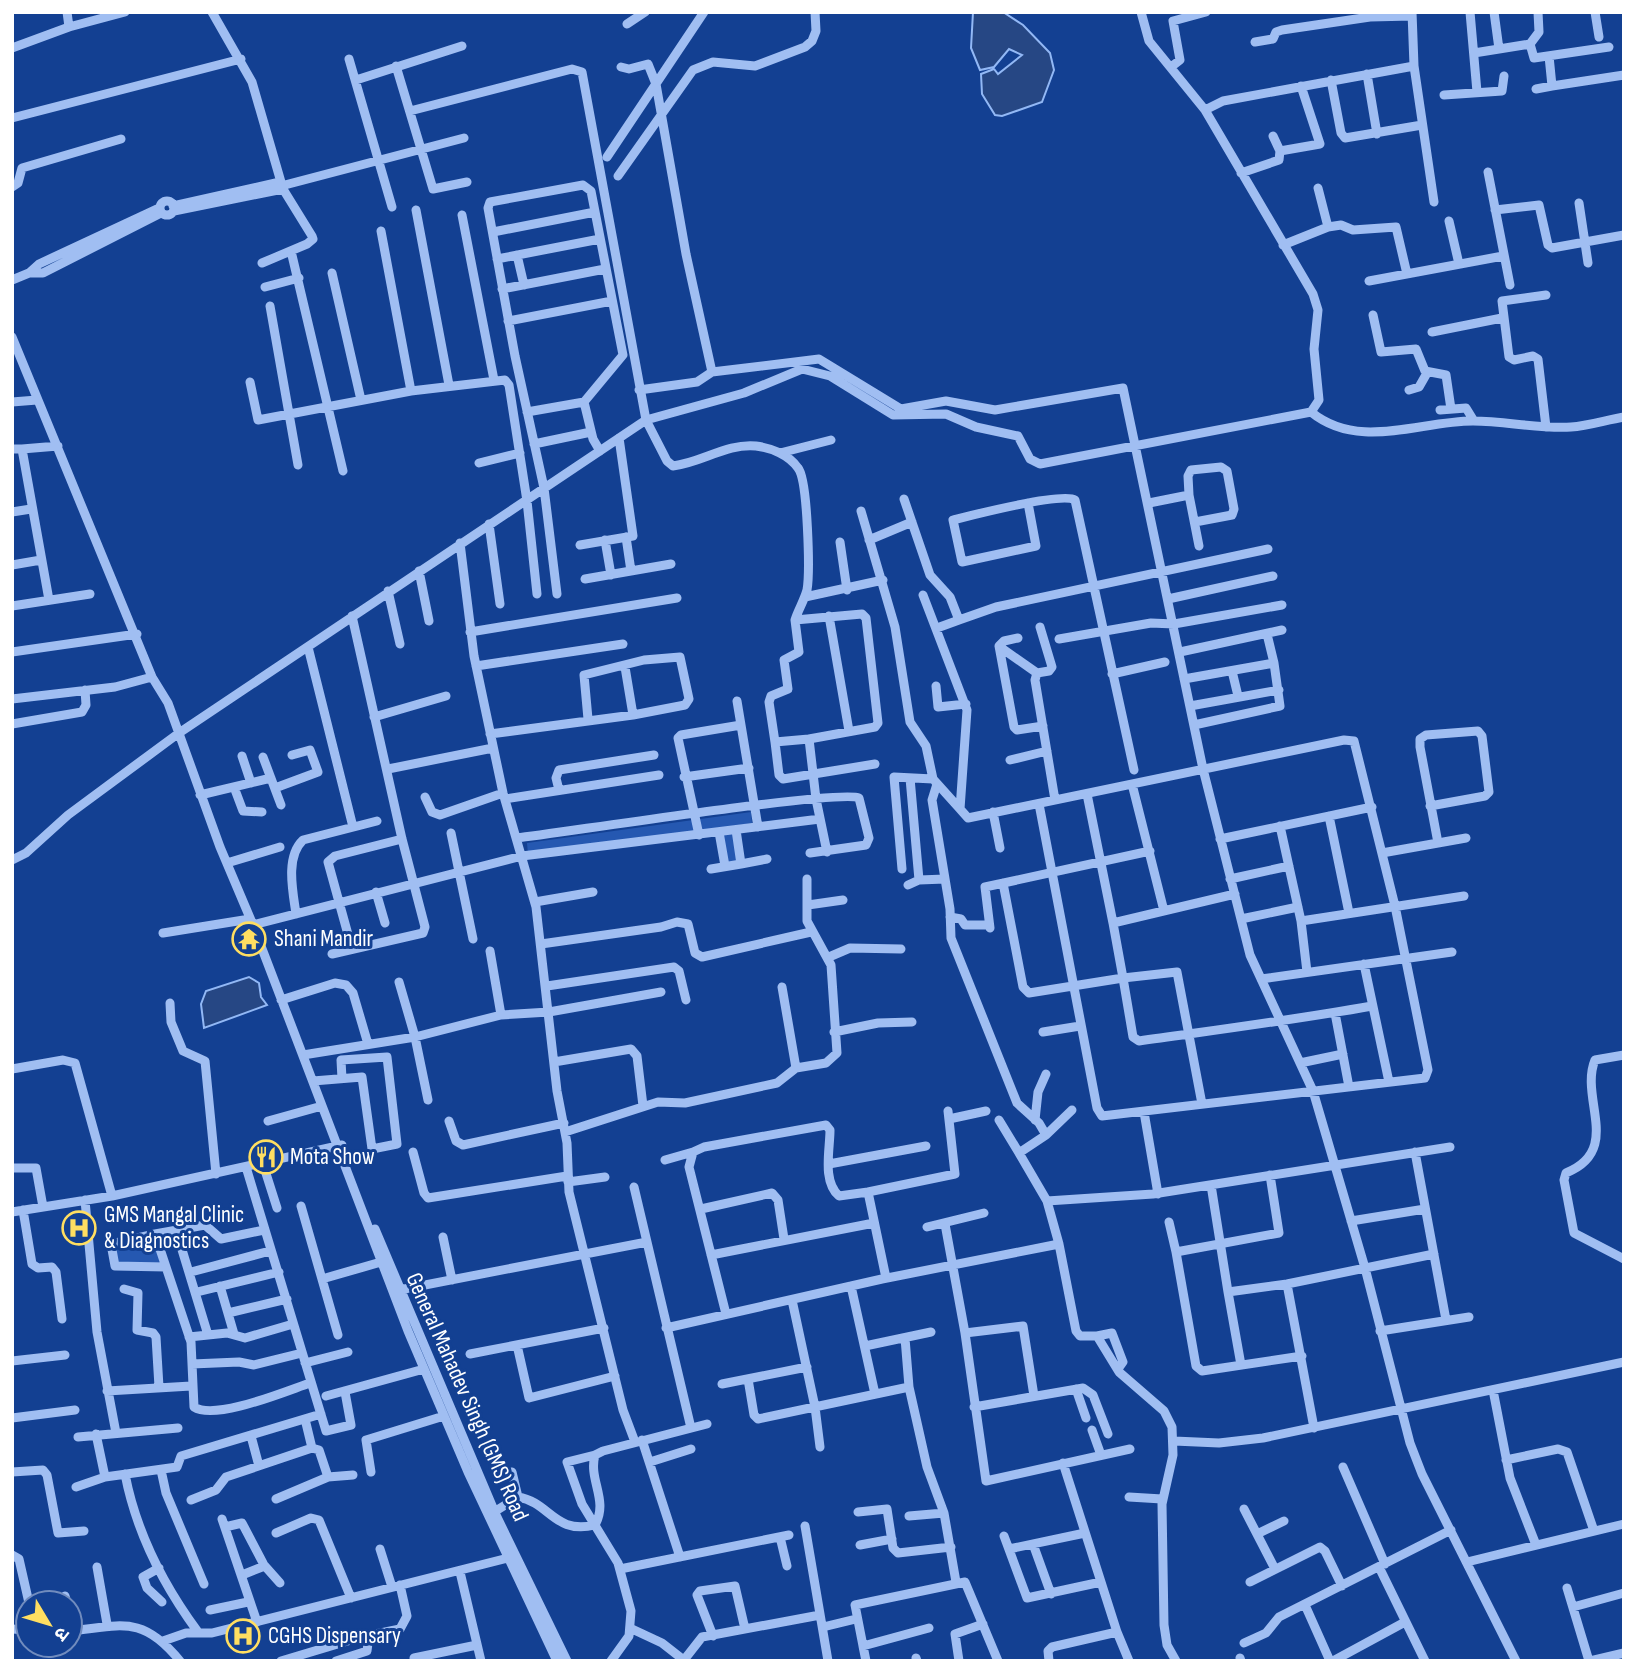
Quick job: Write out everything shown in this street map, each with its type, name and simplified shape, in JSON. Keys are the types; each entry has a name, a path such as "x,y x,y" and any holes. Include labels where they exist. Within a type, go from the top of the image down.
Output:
{"street":[{"path":"67,12 69,27"},
{"path":"12,48 69,27 125,12"},
{"path":"212,12 252,82 281,186 313,239 262,262"},
{"path":"627,24 645,12"},
{"path":"607,158 704,12"},
{"path":"618,176 697,67 713,62 755,66 802,48 815,36 815,12"},
{"path":"1141,12 1146,37 1205,110 1313,294 1318,310 1314,349 1319,400 1311,412"},
{"path":"1171,67 1180,60 1173,21 1206,12"},
{"path":"1470,12 1477,92"},
{"path":"1494,12 1499,49"},
{"path":"1474,53 1530,44 1539,32 1538,12"},
{"path":"1595,12 1599,37"},
{"path":"1255,42 1273,38 1276,32 1282,30 1370,17 1412,14 1414,66 1434,202"},
{"path":"1530,44 1533,58 1609,47"},
{"path":"356,80 462,47"},
{"path":"1549,56 1552,86"},
{"path":"12,118 241,59"},
{"path":"349,59 392,207"},
{"path":"621,67 648,64 656,84 686,254 712,372"},
{"path":"396,66 433,189 467,183"},
{"path":"1205,110 1223,101 1414,66"},
{"path":"410,111 572,69 582,72 639,390 646,420 667,461 673,466 746,446 780,453 831,440"},
{"path":"1367,74 1377,134"},
{"path":"1536,89 1624,75"},
{"path":"1444,95 1502,91 1504,76"},
{"path":"1331,80 1342,135 1352,138 1422,125"},
{"path":"1280,151 1320,144 1301,86"},
{"path":"1241,173 1277,161 1280,151 1273,136"},
{"path":"12,280 29,273 39,264 160,211 165,201 174,208 281,186 381,162 464,138"},
{"path":"12,187 18,183 22,168 121,139"},
{"path":"1488,172 1510,285"},
{"path":"527,412 584,402 622,358 591,191 585,185 493,201 488,205 502,289 527,412 544,488 557,594"},
{"path":"1318,188 1328,227"},
{"path":"1578,203 1588,262"},
{"path":"1494,210 1538,204 1549,247 1624,235"},
{"path":"415,210 449,385"},
{"path":"492,232 595,212"},
{"path":"462,215 494,380"},
{"path":"1449,221 1459,264"},
{"path":"1283,245 1328,227 1341,225 1353,230 1397,227 1407,274"},
{"path":"381,231 411,391"},
{"path":"497,259 600,239"},
{"path":"291,251 343,471"},
{"path":"517,255 524,285"},
{"path":"1369,281 1503,256"},
{"path":"502,289 605,269"},
{"path":"331,274 361,400"},
{"path":"265,287 299,278"},
{"path":"1546,295 1503,299 1503,318 1511,359 1533,356 1538,359 1546,427"},
{"path":"509,321 612,301"},
{"path":"270,306 298,465"},
{"path":"1373,315 1379,350 1387,353 1416,349 1427,373"},
{"path":"1432,332 1503,318"},
{"name":"General Mahadev Singh (GMS) Road","path":"12,337 137,634 396,1291 494,1512 567,1661"},
{"path":"639,390 698,382 712,372 819,359 901,409 946,401 995,410 1122,387 1137,445 1203,769 1250,956 1313,1091 1364,1268 1400,1408 1422,1474 1516,1661"},
{"path":"12,860 26,853 68,815 177,735 646,420 744,393 802,369 830,376 893,415 946,414 976,427 1018,436 1028,456 1037,464 1311,412 1335,427 1354,431 1397,432 1474,421 1574,427 1624,417"},
{"path":"1409,390 1419,387 1427,373"},
{"path":"1427,373 1446,374 1451,409"},
{"path":"250,382 256,418 449,385 505,380 509,386 520,453 537,594"},
{"path":"12,402 37,400"},
{"path":"584,402 591,432 600,451"},
{"path":"1440,410 1465,408 1474,421"},
{"path":"534,444 591,432"},
{"path":"580,545 634,536 619,438"},
{"path":"49,600 17,449 58,446"},
{"path":"480,463 520,453"},
{"path":"780,453 799,468 803,477 808,550 805,597 795,620 799,652 785,658 783,663 788,689 769,699 781,778 875,765"},
{"path":"1195,522 1229,517 1233,513 1227,471 1221,467 1191,470 1188,477 1189,495 1199,546"},
{"path":"1149,503 1189,495"},
{"path":"1028,503 1037,546 962,562 953,520 1028,503 1066,496 1074,500 1096,588 1134,770"},
{"path":"904,499 930,575 950,597 959,620"},
{"path":"12,512 31,509"},
{"path":"861,511 895,627 910,722 926,746 935,782 932,800 945,879 951,938 977,1009 1017,1103 1046,1135"},
{"path":"869,540 912,522"},
{"path":"489,524 500,604"},
{"path":"626,537 631,571"},
{"path":"605,541 611,575"},
{"path":"840,542 847,590"},
{"path":"460,543 476,667 504,796 534,902 564,1128 567,1179 583,1255 615,1376 639,1441 650,1462 680,1557"},
{"path":"937,628 996,607 1096,588 1268,549"},
{"path":"12,565 41,560"},
{"path":"585,579 671,564"},
{"path":"419,571 429,621"},
{"path":"1168,599 1273,576"},
{"path":"805,597 847,590 883,580"},
{"path":"388,591 400,644"},
{"path":"12,607 90,594"},
{"path":"923,595 966,704 966,761 960,809"},
{"path":"470,632 677,598"},
{"path":"1059,639 1151,622 1174,624 1282,605"},
{"path":"775,742 875,727 878,723 866,618 858,613 795,620"},
{"path":"332,954 423,933 425,927 402,839 352,615"},
{"path":"829,616 849,731"},
{"path":"1000,648 1037,673 1049,671 1052,667 1040,627"},
{"path":"1180,652 1282,630"},
{"path":"12,652 137,634"},
{"path":"1194,725 1278,707 1281,702 1266,634"},
{"path":"1018,638 1004,641 1000,648 1015,729 1043,726"},
{"path":"476,667 623,644"},
{"path":"308,647 353,827"},
{"path":"490,734 633,715 687,704 689,698 679,656 645,660 584,675 588,719"},
{"path":"1112,674 1165,663"},
{"path":"1184,679 1274,663"},
{"path":"625,667 633,715"},
{"path":"1232,671 1238,696"},
{"path":"1037,673 1035,680 1055,800"},
{"path":"12,699 116,687 152,677"},
{"path":"936,686 937,707 966,704"},
{"path":"12,724 82,712 86,705 85,690"},
{"path":"1190,706 1279,690"},
{"path":"374,717 446,696"},
{"path":"737,701 758,827"},
{"path":"699,835 684,777 679,736 741,725"},
{"path":"1430,806 1485,796 1489,792 1482,736 1478,731 1420,738 1430,806 1438,843"},
{"path":"809,739 816,799 827,852"},
{"path":"902,869 894,778 935,782 968,818 1350,739 1358,749 1395,906 1427,1074 1422,1079 1107,1117 1099,1114 1039,804"},
{"path":"388,769 493,748"},
{"path":"275,788 318,772 310,750 292,755"},
{"path":"1010,760 1047,751"},
{"path":"559,790 556,778 559,770 654,755"},
{"path":"242,757 251,783"},
{"path":"262,757 281,805"},
{"path":"684,777 748,768"},
{"path":"425,797 434,814 440,815 504,796 659,775"},
{"path":"200,795 271,778"},
{"path":"910,778 919,880"},
{"path":"1132,784 1164,911"},
{"path":"234,787 243,811 262,812"},
{"path":"1087,793 1135,1040 1280,1023 1372,1006"},
{"path":"517,838 816,799 851,795 859,798 869,838 862,847 810,853"},
{"path":"1220,839 1372,807"},
{"path":"993,812 1000,848"},
{"path":"1329,816 1349,913"},
{"path":"163,933 296,914 337,901 522,856 820,819"},
{"path":"296,914 292,878 299,844 303,840 377,821"},
{"path":"1280,826 1301,921 1307,972"},
{"path":"603,828 606,847"},
{"path":"736,830 741,864"},
{"path":"719,832 725,866"},
{"path":"451,833 472,939"},
{"path":"1382,853 1466,838"},
{"path":"352,949 328,866 330,858 402,839"},
{"path":"227,863 280,846"},
{"path":"950,917 961,919 965,925 990,927 984,889 1150,851"},
{"path":"711,869 767,859"},
{"path":"1230,879 1289,866"},
{"path":"449,1121 456,1141 463,1145 564,1128 663,1101 685,1103 777,1083 796,1068 826,1063 834,1058 829,957 811,932 807,879"},
{"path":"908,886 919,880 945,879"},
{"path":"1003,883 1025,990 1029,993 1177,972 1202,1104"},
{"path":"534,902 593,891"},
{"path":"376,892 385,923"},
{"path":"1113,923 1236,894"},
{"path":"1301,921 1464,896"},
{"path":"807,905 843,900"},
{"path":"1241,919 1298,907"},
{"path":"541,944 661,927 677,922 688,924 695,953 702,957 811,932"},
{"path":"829,957 850,948 901,949"},
{"path":"489,951 501,1015"},
{"path":"1261,979 1452,952"},
{"path":"1364,964 1389,1082"},
{"path":"547,986 674,967 679,971 687,1000"},
{"path":"398,982 415,1037 428,1100"},
{"path":"281,1000 335,983 346,985 353,993 368,1044"},
{"path":"782,987 796,1068"},
{"path":"303,1055 415,1037 501,1015 549,1012 661,992"},
{"path":"170,1003 171,1022 183,1051 205,1061 216,1174"},
{"path":"1335,1013 1349,1087"},
{"path":"834,1032 878,1023 912,1022"},
{"path":"1043,1032 1080,1026"},
{"path":"554,1062 631,1049 637,1056 643,1106"},
{"path":"1300,1063 1343,1054"},
{"path":"1624,1055 1594,1060 1594,1146 1587,1161 1566,1173 1564,1180 1574,1233 1624,1259"},
{"path":"313,1081 342,1079 362,1077 372,1149 397,1144 387,1057 341,1059 342,1079"},
{"path":"12,1069 64,1060 75,1063 112,1196"},
{"path":"1035,1120 1038,1092 1046,1074"},
{"path":"268,1121 322,1106"},
{"path":"1019,1153 1046,1135 1072,1110"},
{"path":"665,1160 822,1125 830,1129 829,1164 833,1189 839,1196 868,1192 956,1174 949,1115 986,1111"},
{"path":"1144,1112 1158,1194"},
{"path":"999,1120 1047,1201 1059,1244 1072,1324 1080,1336 1112,1333 1123,1362 1118,1370"},
{"path":"12,1212 112,1196 340,1145 381,1262 396,1291 424,1369 557,1661"},
{"path":"829,1164 926,1146"},
{"path":"1047,1201 1158,1194 1450,1146"},
{"path":"413,1152 424,1193 428,1198 567,1179 605,1177"},
{"path":"693,1152 689,1167 726,1314"},
{"path":"1415,1152 1446,1320"},
{"path":"263,1164 277,1208"},
{"path":"246,1167 326,1431 351,1425 345,1392"},
{"path":"12,1168 37,1168 43,1207"},
{"path":"1176,1252 1279,1233 1270,1175"},
{"path":"1211,1185 1241,1365"},
{"path":"634,1187 691,1428"},
{"path":"868,1192 886,1278"},
{"path":"701,1209 772,1193 778,1200 784,1239"},
{"path":"85,1200 97,1332 116,1433"},
{"path":"301,1206 338,1335"},
{"path":"1351,1222 1425,1209"},
{"path":"23,1210 32,1264 38,1268 55,1270 62,1319"},
{"path":"927,1227 985,1213"},
{"path":"1169,1222 1197,1369 1202,1371 1302,1356"},
{"path":"711,1255 874,1223"},
{"path":"945,1224 965,1332 986,1481"},
{"path":"166,1267 118,1267 114,1264 112,1242 207,1225 218,1239 264,1230"},
{"path":"176,1230 191,1272 208,1335"},
{"path":"155,1234 189,1337 194,1407 204,1411 229,1408 310,1384"},
{"path":"443,1237 453,1280"},
{"path":"396,1291 647,1242"},
{"path":"666,1328 886,1278 1059,1244"},
{"path":"191,1272 270,1251"},
{"path":"1228,1292 1287,1284 1434,1255"},
{"path":"322,1279 381,1262"},
{"path":"197,1292 279,1272"},
{"path":"1287,1284 1314,1428"},
{"path":"220,1286 234,1334"},
{"path":"851,1286 875,1394"},
{"path":"124,1289 138,1293 137,1330 153,1333 156,1337 159,1387"},
{"path":"228,1313 287,1298"},
{"path":"792,1300 815,1407 820,1447"},
{"path":"1380,1331 1469,1317"},
{"path":"189,1337 234,1334 245,1338 293,1324"},
{"path":"965,1332 1023,1326 1034,1396"},
{"path":"470,1354 604,1328"},
{"path":"865,1346 932,1332"},
{"path":"1097,1336 1118,1370 1164,1411 1174,1441 1162,1499 1165,1638 1176,1661"},
{"path":"905,1338 909,1387 927,1467 944,1513 956,1582"},
{"path":"517,1345 529,1398 615,1376"},
{"path":"192,1364 239,1362 254,1365 348,1352"},
{"path":"12,1361 65,1355"},
{"path":"1174,1441 1239,1441 1314,1428 1624,1362"},
{"path":"722,1384 807,1367"},
{"path":"326,1396 424,1369"},
{"path":"748,1379 754,1415 758,1419 909,1387"},
{"path":"107,1391 191,1386"},
{"path":"1076,1389 1086,1418"},
{"path":"974,1407 1087,1389 1093,1395 1108,1434"},
{"path":"1493,1390 1506,1460 1517,1500 1536,1545"},
{"path":"12,1418 75,1410"},
{"path":"76,1487 104,1477 179,1466 181,1456 321,1414"},
{"path":"371,1472 366,1440 444,1416"},
{"path":"305,1419 312,1448"},
{"path":"611,1661 632,1629 631,1611 620,1569 582,1504 567,1462 707,1424"},
{"path":"78,1437 178,1429"},
{"path":"1091,1430 1101,1455"},
{"path":"96,1434 104,1477"},
{"path":"251,1436 259,1466"},
{"path":"191,1500 216,1490 226,1477 312,1448 319,1450 328,1478"},
{"path":"650,1462 691,1449"},
{"path":"974,1484 1130,1449"},
{"path":"1506,1460 1558,1449 1567,1452 1594,1531"},
{"path":"595,1455 593,1471 601,1500 600,1516 595,1525"},
{"path":"1063,1463 1117,1632 1129,1661"},
{"path":"1343,1467 1405,1622 1425,1661"},
{"path":"12,1472 43,1470 47,1475 58,1533 84,1531"},
{"path":"161,1470 166,1493 204,1584"},
{"path":"512,1472 518,1497"},
{"path":"125,1474 134,1513 159,1569 176,1603 198,1632"},
{"path":"276,1499 328,1478 353,1475"},
{"path":"494,1512 518,1497"},
{"path":"518,1497 532,1502 567,1527 595,1525"},
{"path":"1129,1497 1162,1499"},
{"path":"858,1512 887,1509 892,1538 898,1552 951,1546"},
{"path":"1244,1510 1275,1569"},
{"path":"909,1516 944,1513"},
{"path":"276,1533 312,1518 319,1520 351,1598"},
{"path":"1257,1534 1284,1521"},
{"path":"257,1622 223,1523 242,1523 264,1565 280,1583"},
{"path":"1467,1562 1624,1524"},
{"path":"805,1526 828,1661"},
{"path":"1244,1643 1266,1633 1276,1619 1451,1531"},
{"path":"1009,1549 1085,1533"},
{"path":"620,1569 785,1536 787,1566"},
{"path":"1004,1536 1025,1597 1101,1582"},
{"path":"860,1545 892,1538"},
{"path":"1033,1544 1051,1594"},
{"path":"1250,1583 1320,1547 1325,1551 1342,1586"},
{"path":"281,1661 296,1659 405,1626 407,1616 380,1549"},
{"path":"12,1555 19,1559 26,1589"},
{"path":"163,1641 198,1632 212,1633 508,1558"},
{"path":"242,1575 264,1565"},
{"path":"97,1567 107,1624"},
{"path":"159,1569 144,1576 143,1580 162,1602"},
{"path":"460,1572 481,1661"},
{"path":"866,1661 856,1619 855,1608 858,1603 956,1582 968,1586 998,1661"},
{"path":"713,1636 697,1595 700,1591 735,1586 745,1629"},
{"path":"1567,1588 1589,1661 1624,1653"},
{"path":"1573,1607 1624,1593"},
{"path":"210,1610 248,1602"},
{"path":"1305,1605 1332,1661 1405,1622"},
{"path":"632,1629 662,1643 684,1661 702,1637 820,1615"},
{"path":"823,1628 856,1619"},
{"path":"84,1628 107,1624 141,1630 163,1641 180,1661"},
{"path":"959,1661 955,1634 983,1624"},
{"path":"863,1646 929,1628"},
{"path":"1049,1661 1048,1651 1052,1647 1117,1632"},
{"path":"336,1661 367,1651 369,1635"},
{"path":"414,1658 477,1645"}],"shaded area":[{"path":"973,12 1003,12 1023,25 1050,53 1054,70 1042,102 1002,116 995,115 982,94 981,74 994,69 998,74 1022,55 1009,49 994,67 980,70 971,48"},
{"path":"751,812 752,823 733,826 737,861 727,864 721,829 528,854 527,843"},
{"path":"249,977 259,983 261,997 267,1005 204,1028 201,1004 206,991"},
{"path":"154,1240 162,1263 117,1263 114,1245"}],"place":[{"name":"Shani Mandir","path":"249,939"},
{"name":"Mota Show","path":"266,1157"},
{"name":"GMS Mangal Clinic & Diagnostics","path":"79,1228"},
{"name":"CGHS Dispensary","path":"243,1636"}]}
